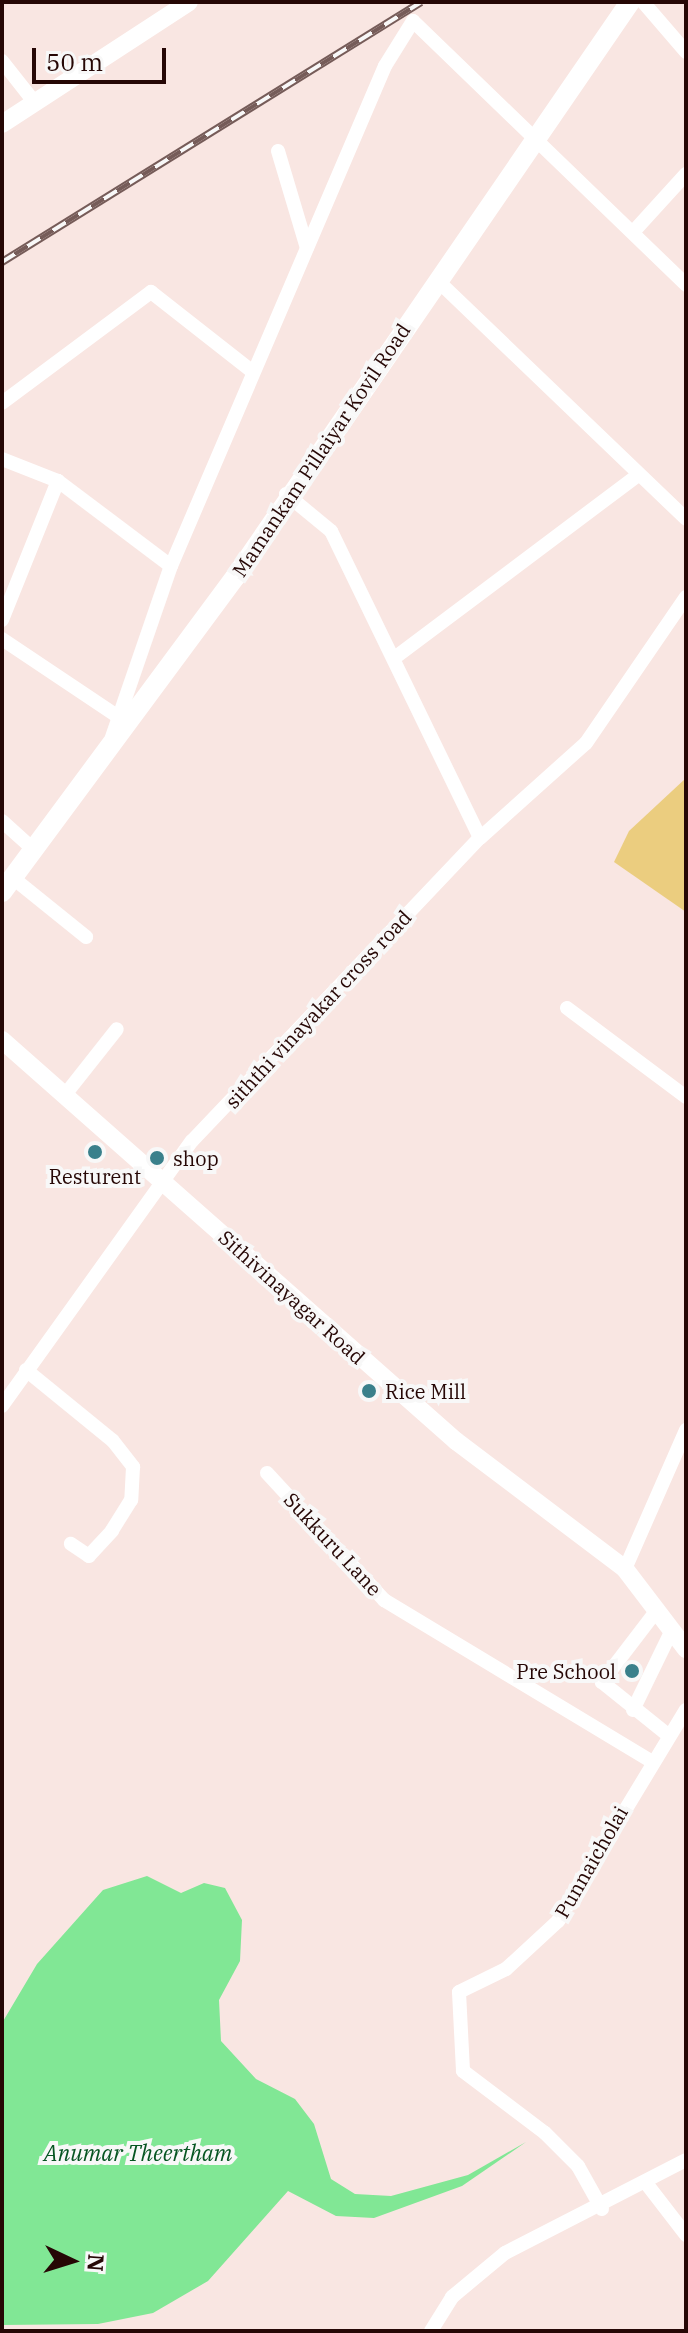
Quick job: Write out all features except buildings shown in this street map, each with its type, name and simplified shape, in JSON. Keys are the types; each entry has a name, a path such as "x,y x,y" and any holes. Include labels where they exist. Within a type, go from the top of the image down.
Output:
{"main road":[{"name":"Mamankam Pillaiyar Kovil Road","path":"8,885 111,741 236,576 286,494 437,280 535,133 630,2"}],"street":[{"path":"2,124 189,2"},
{"path":"643,2 686,52"},
{"path":"111,741 117,716 171,566 385,66 413,21 535,133 635,230 686,285"},
{"path":"2,61 35,103"},
{"path":"278,151 307,248"},
{"path":"635,230 686,174"},
{"path":"437,280 635,477 686,519"},
{"path":"2,403 151,292 253,372"},
{"path":"2,459 58,481 171,566"},
{"path":"397,656 635,477"},
{"path":"2,620 58,481"},
{"path":"286,494 331,531 397,656 431,747 480,838"},
{"name":"siththi vinayakar cross road","path":"2,1406 192,1141 480,838 586,743 686,597"},
{"path":"2,639 117,716"},
{"path":"2,821 33,849"},
{"path":"8,885 86,937"},
{"path":"567,1008 686,1097"},
{"path":"64,1096 117,1029"},
{"name":"Sithivinayagar Road","path":"2,1040 456,1441 625,1569 686,1649"},
{"path":"26,1370 113,1441 133,1467 131,1500 112,1531 89,1556 71,1544"},
{"path":"625,1569 686,1430"},
{"name":"Sukkuru Lane","path":"267,1473 384,1600 649,1760"},
{"path":"657,1610 602,1682 633,1710 668,1735"},
{"path":"633,1710 671,1632"},
{"name":"Punnaicholai","path":"602,2209 578,2166 545,2133 463,2071 459,1992 506,1969 558,1921 649,1760 686,1710"},
{"path":"431,2331 452,2297 505,2253 602,2209 686,2160"},
{"path":"646,2183 686,2235"}],"shaded area":[{"path":"686,778 686,912 614,862 629,831"}],"water":[{"name":"Anumar Theertham","path":"147,1876 181,1893 204,1883 225,1888 242,1920 240,1961 219,2000 221,2041 256,2079 295,2099 314,2124 331,2179 355,2194 391,2196 468,2175 526,2142 462,2186 374,2218 336,2216 288,2191 208,2281 153,2313 98,2324 2,2325 2,2023 37,1964 103,1890"}],"railway":[{"path":"2,262 421,2"}],"place":[{"name":"Resturent","path":"95,1152"},
{"name":"shop","path":"157,1158"},
{"name":"Rice Mill","path":"369,1391"},
{"name":"Pre School","path":"632,1671"}]}
